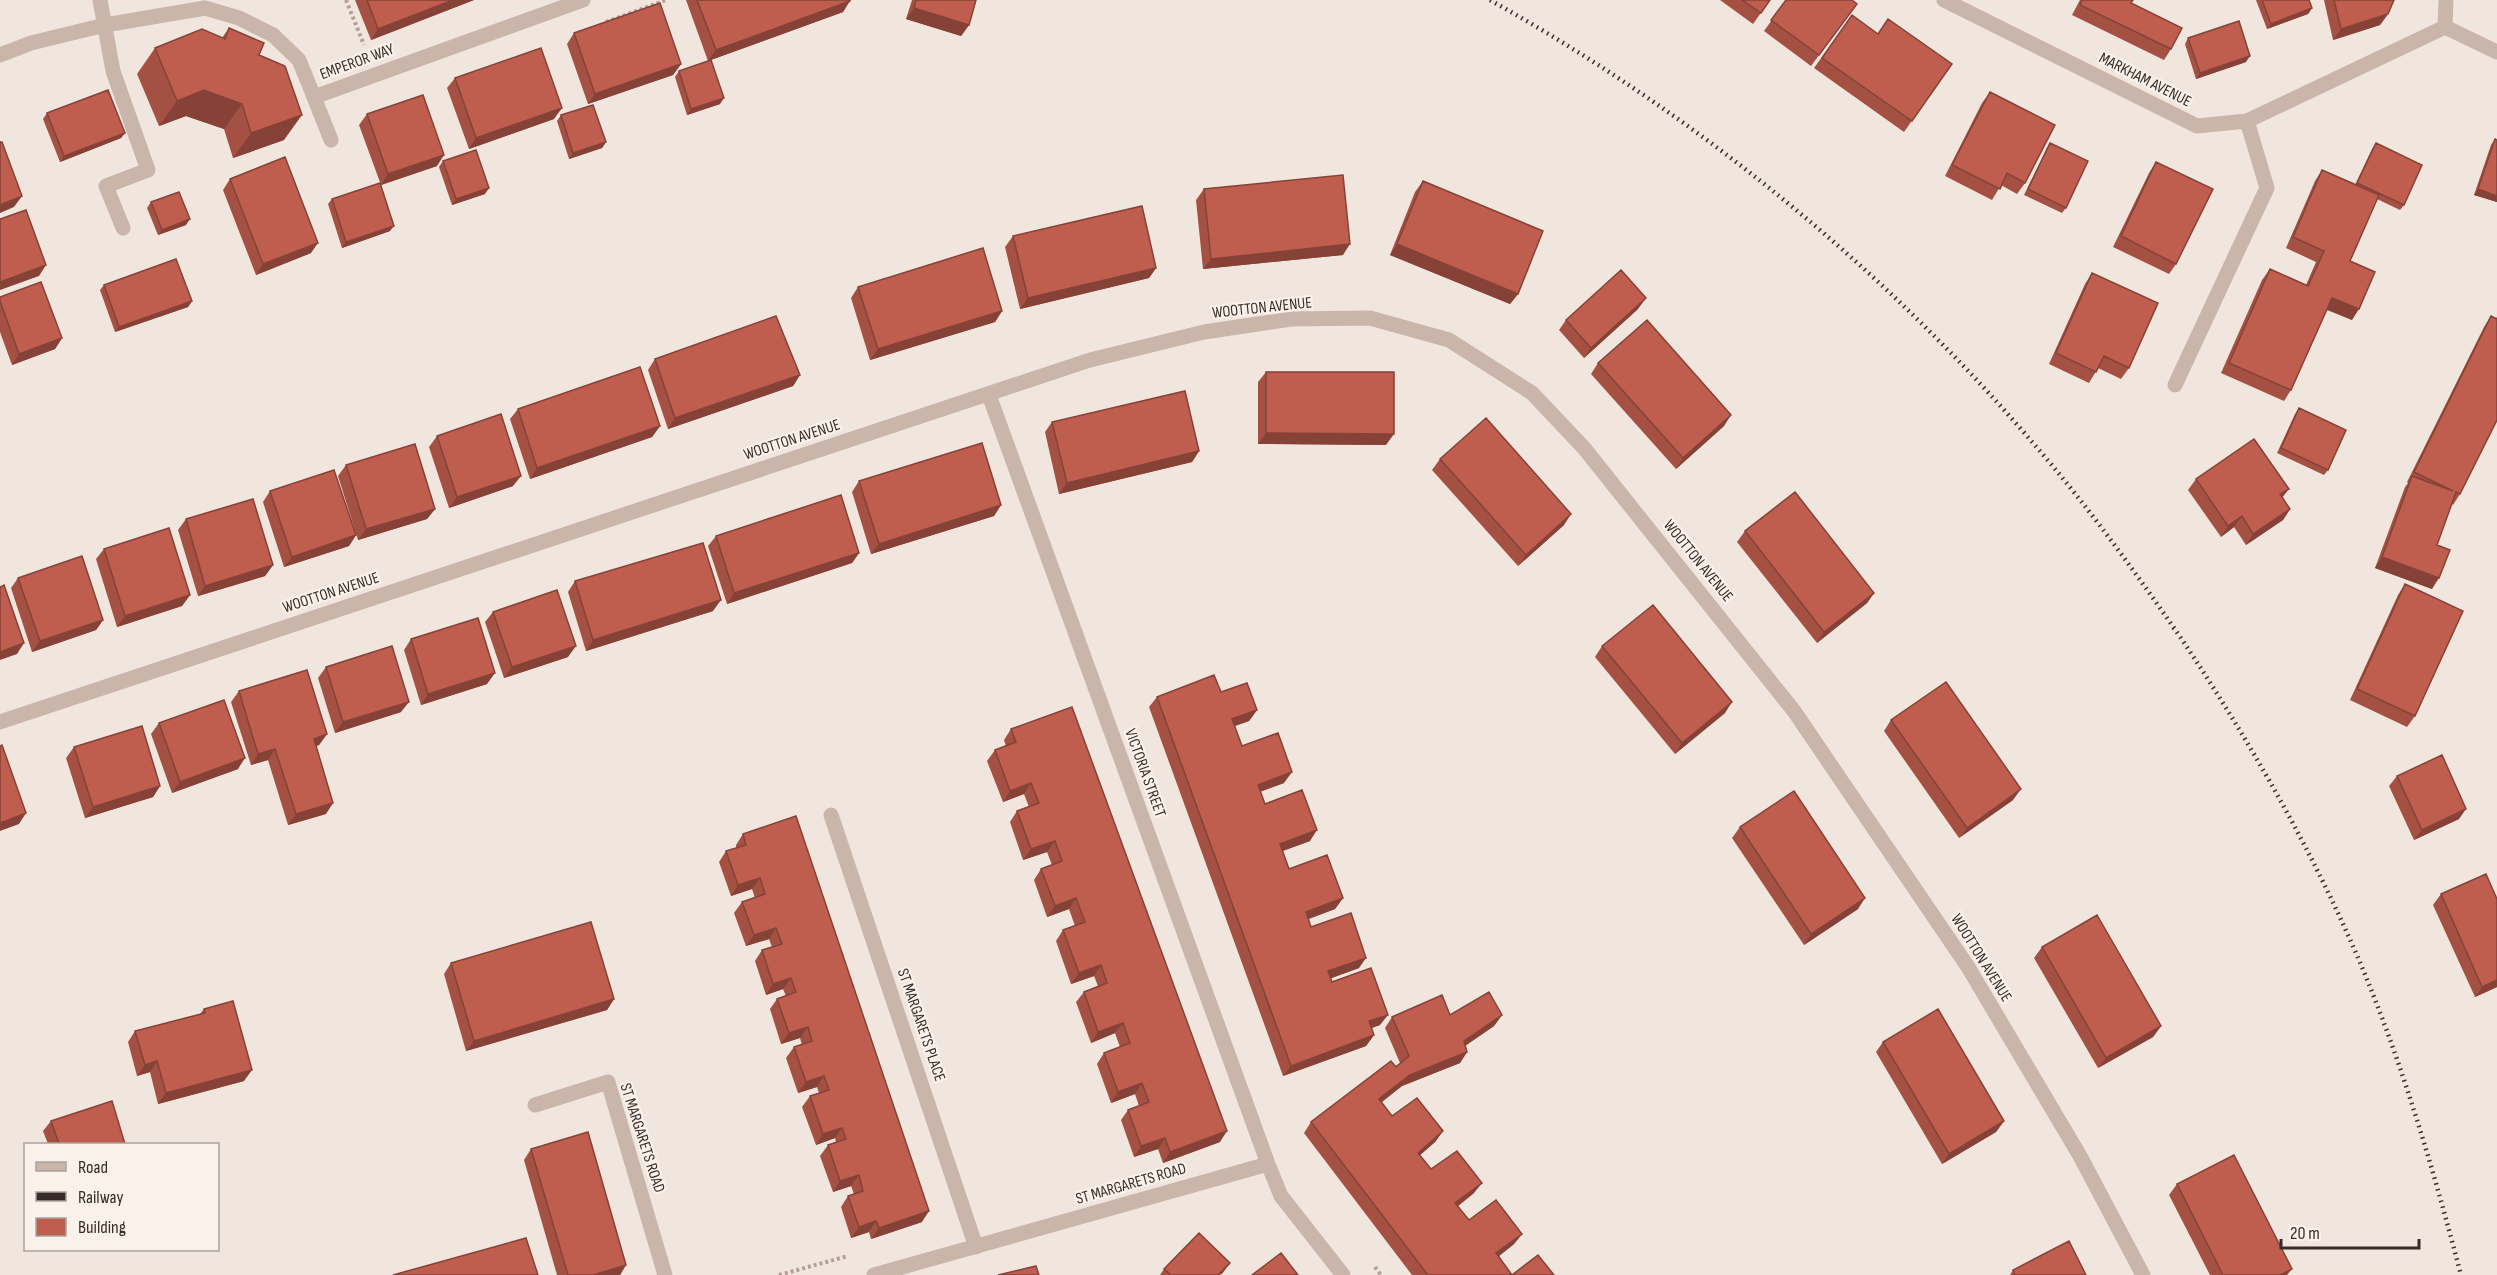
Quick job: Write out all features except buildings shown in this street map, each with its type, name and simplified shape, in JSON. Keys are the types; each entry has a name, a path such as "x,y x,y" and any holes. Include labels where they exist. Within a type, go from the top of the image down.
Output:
{"street":[{"path":"100,0 113,71 148,170 106,186 123,228"},
{"name":"EMPEROR WAY","path":"0,55 31,43 105,25 205,8 239,18 273,35 298,60 314,97 583,0"},
{"name":"MARKHAM AVENUE","path":"1944,0 2197,126 2247,121 2445,27"},
{"path":"2446,0 2445,27 2497,52"},
{"path":"314,97 331,140"},
{"path":"2175,385 2267,188 2247,121"},
{"name":"WOOTTON AVENUE","path":"0,722 1090,360 1204,332 1292,320 1370,318 1449,340 1532,393 1584,448 1794,711 1968,967 2080,1156 2144,1275"},
{"name":"VICTORIA STREET","path":"989,395 1268,1164"},
{"name":"ST MARGARETS PLACE","path":"831,815 976,1247"},
{"name":"ST MARGARETS ROAD","path":"535,1105 608,1082 665,1275"},
{"path":"1268,1164 1281,1196 1342,1275"},
{"name":"ST MARGARETS ROAD","path":"874,1275 1268,1164"}],"path":[{"path":"1374,1266 1381,1275"}],"railway":[{"path":"1490,0 1566,44 1640,92 1711,143 1848,255 1913,315 1974,378 2033,443 2092,515 2208,679 2278,796 2321,877 2375,998 2403,1076 2428,1155 2461,1275"}]}
